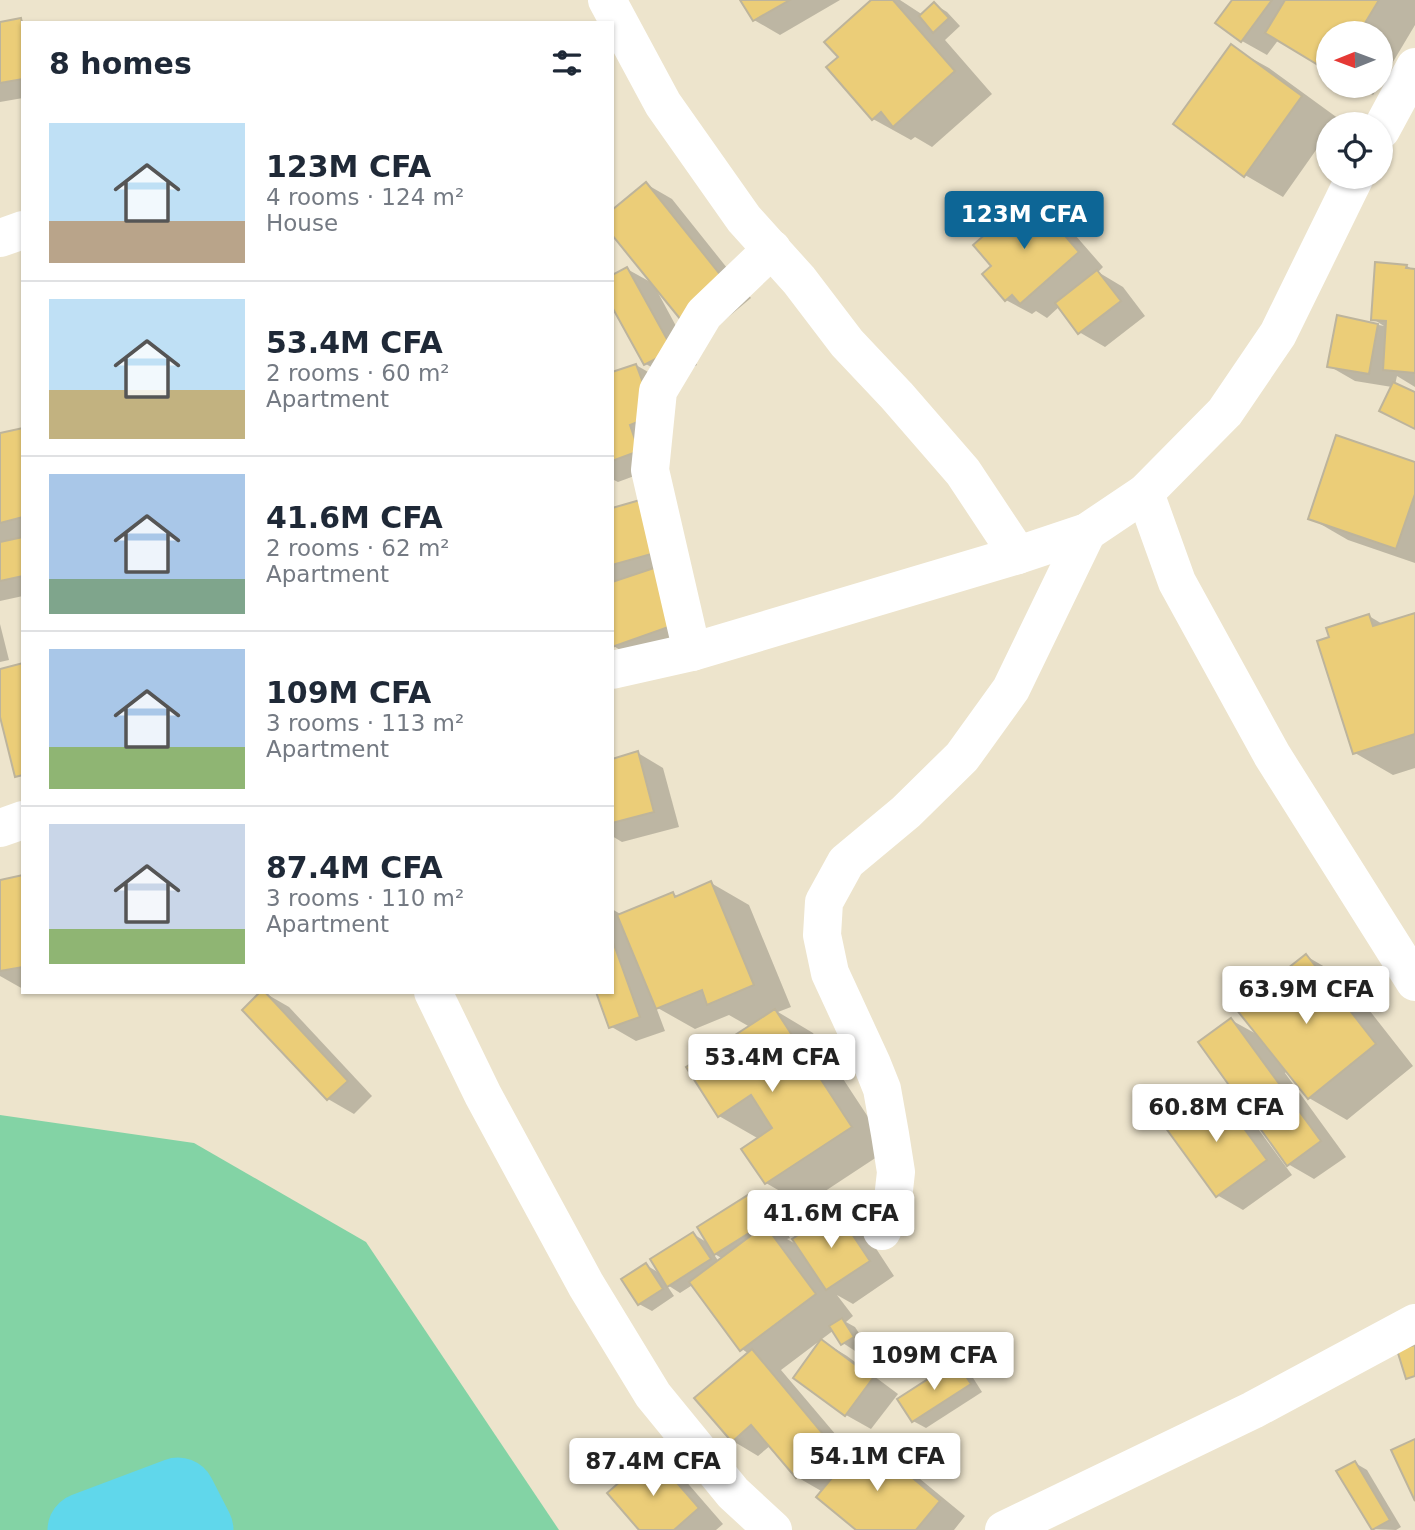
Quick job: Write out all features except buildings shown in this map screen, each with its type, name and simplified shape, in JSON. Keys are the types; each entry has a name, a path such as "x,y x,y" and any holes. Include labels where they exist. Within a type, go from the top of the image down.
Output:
{"street":[{"path":"607,0 614,21"},
{"path":"614,22 621,43 744,219 799,280 847,343 963,472 1018,555"},
{"path":"1391,112 1415,67"},
{"path":"614,670 692,652 1087,532 1145,494 1225,412 1271,345 1349,189"},
{"path":"0,238 21,231"},
{"path":"692,652 650,470 658,391 704,314 772,249"},
{"path":"1145,494 1177,582 1189,606 1272,755 1415,982"},
{"path":"882,1231 892,1208 897,1172 882,1089 830,973 822,935 824,902 846,862 906,812 962,757 1011,689 1087,532"},
{"path":"0,828 21,822"},
{"path":"434,994 483,1095 573,1261 653,1395 733,1493 773,1530"},
{"path":"1004,1530 1253,1410 1415,1323"}],"green space":[{"path":"0,1115 194,1143 366,1242 559,1530 0,1530"}],"waterway":[{"path":"85,1530 178,1495 196,1530"}]}
